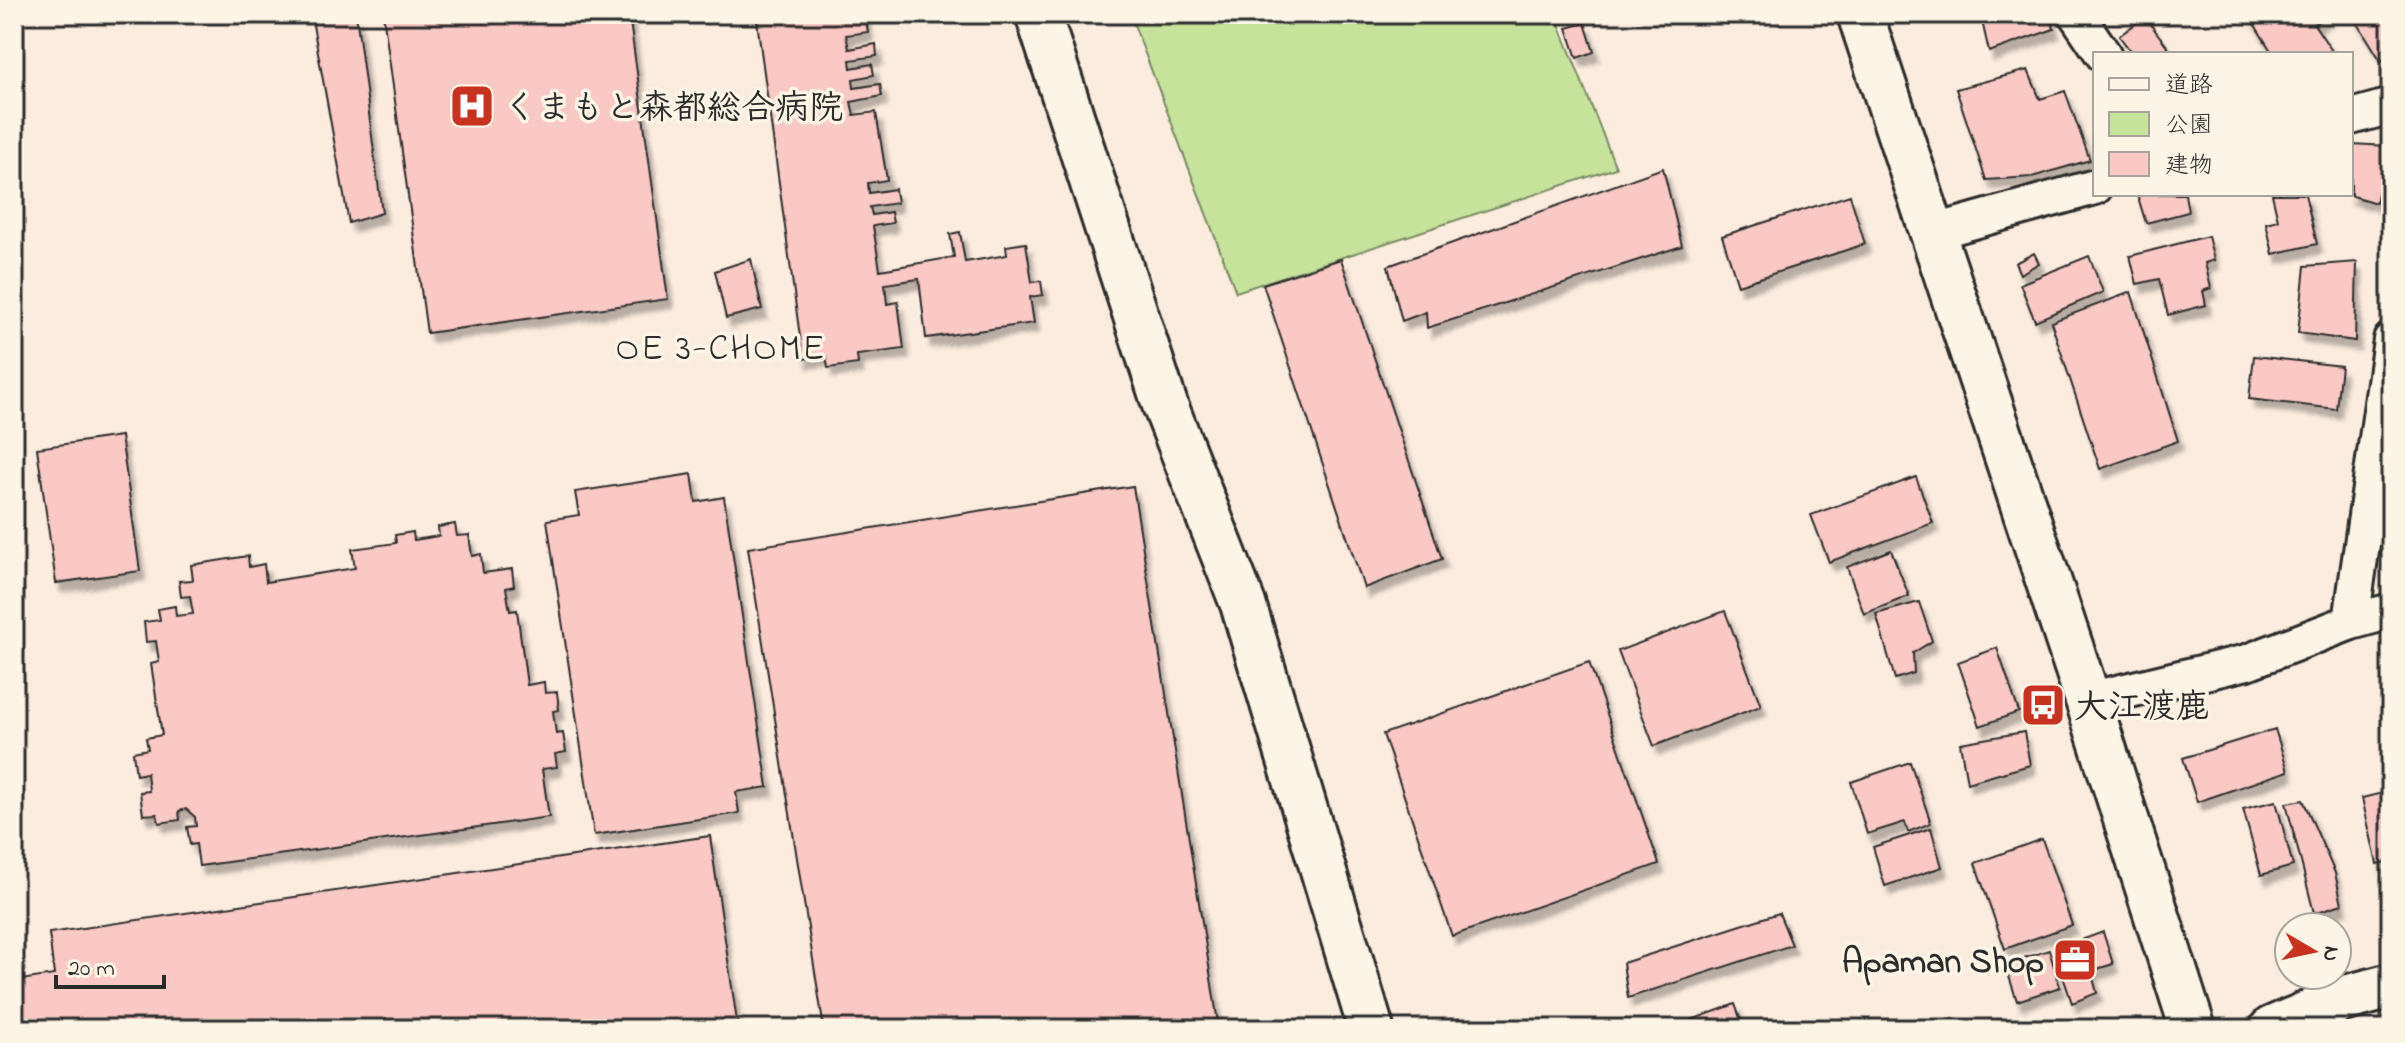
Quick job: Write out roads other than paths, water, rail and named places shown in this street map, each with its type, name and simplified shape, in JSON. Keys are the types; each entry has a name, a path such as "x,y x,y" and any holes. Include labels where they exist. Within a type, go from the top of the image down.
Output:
{"street":[{"path":"1038,14 1165,405 1243,604 1371,1029"},
{"path":"1860,14 2088,700 2193,1029"},
{"path":"2076,14 2102,52"},
{"path":"2353,116 2391,106"},
{"path":"1931,233 2093,188"},
{"path":"2351,622 2391,340"},
{"path":"2088,700 2247,662 2351,622 2391,611"},
{"path":"2272,1029 2342,999 2391,986"}],"place":[{"name":"くまもと森都総合病院","path":"472,106"},
{"name":"大江渡鹿","path":"2043,705"},
{"name":"Apaman Shop","path":"2075,960"}],"district":[{"name":"OE 3-CHOME","path":"721,346"}]}
